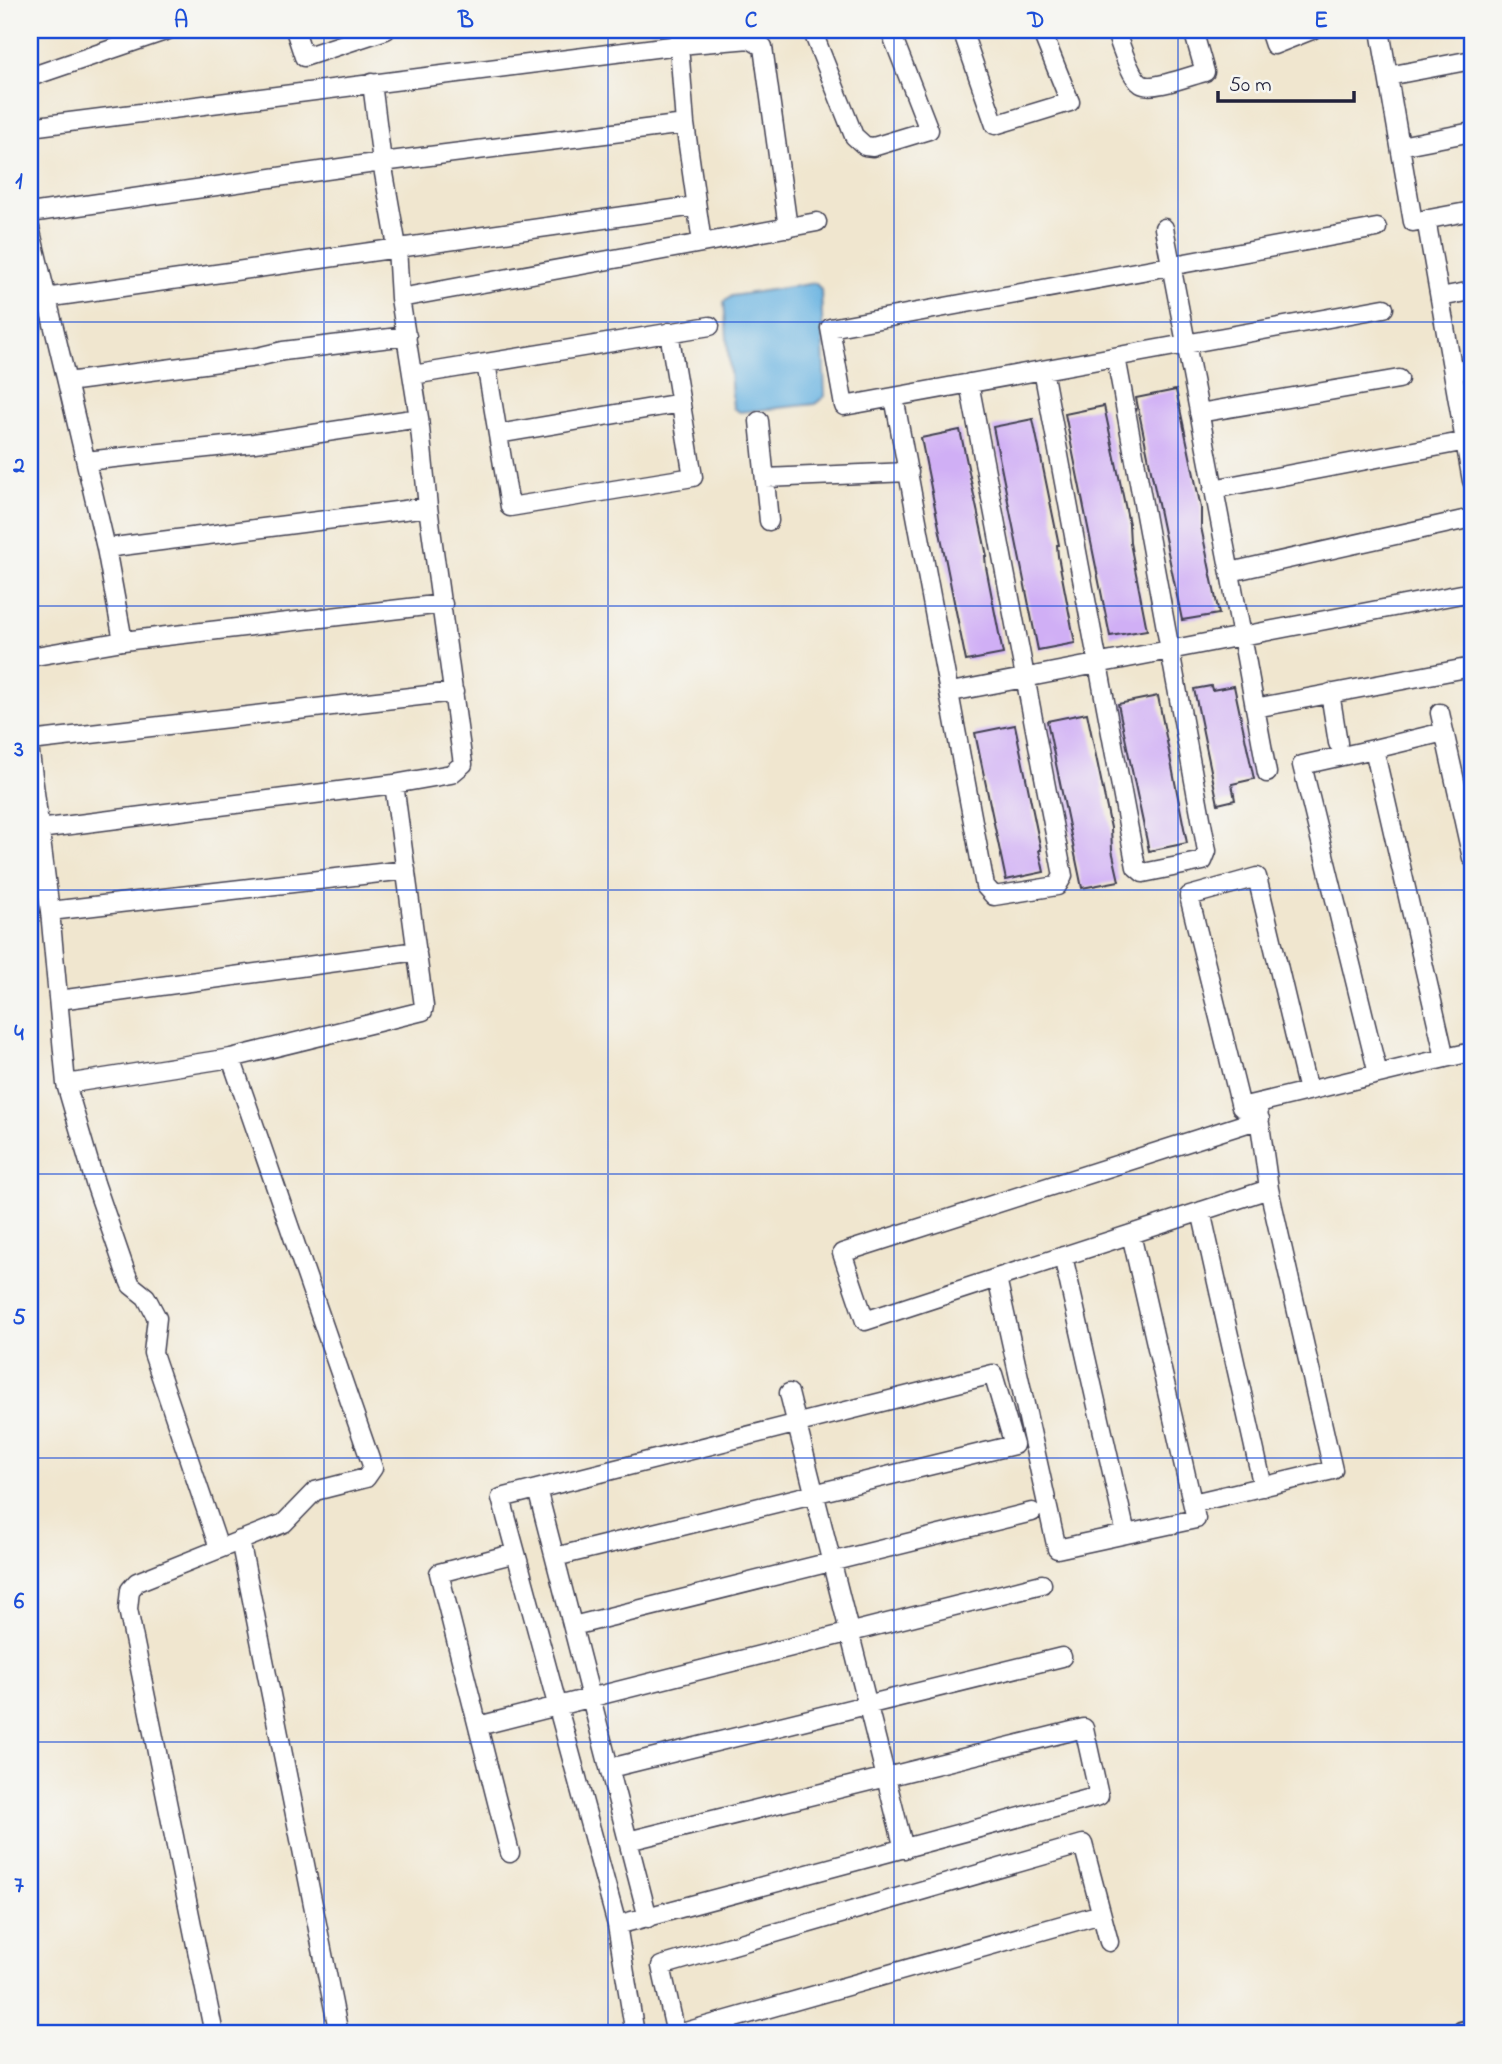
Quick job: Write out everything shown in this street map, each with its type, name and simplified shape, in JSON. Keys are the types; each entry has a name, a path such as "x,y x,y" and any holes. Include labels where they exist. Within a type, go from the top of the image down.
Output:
{"main road":[{"path":"1463,2034 1472,2032"}],"street":[{"path":"30,77 168,30"},
{"path":"295,30 304,57 386,30"},
{"path":"812,30 854,136 865,146 873,147 929,130 890,30"},
{"path":"962,30 995,125 1070,102 1041,30"},
{"path":"1115,30 1134,76 1141,83 1150,86 1206,72 1192,30"},
{"path":"1269,30 1274,45 1312,30"},
{"path":"1380,30 1413,222 1472,211"},
{"path":"30,127 679,45 750,39 763,47 788,229"},
{"path":"679,45 685,124 702,243"},
{"path":"1388,76 1472,60"},
{"path":"39,829 394,784 451,774 460,769 464,759 428,507 397,247 372,83"},
{"path":"30,212 382,162 685,124"},
{"path":"1400,146 1472,132"},
{"path":"46,298 695,206"},
{"path":"1426,219 1453,372 1469,441 1472,481"},
{"path":"401,298 817,222"},
{"path":"30,228 106,548 123,641"},
{"path":"1164,228 1267,773"},
{"path":"1377,228 830,328 844,406 1384,308"},
{"path":"1440,297 1472,291"},
{"path":"414,375 710,326"},
{"path":"486,363 510,507 693,477 669,332"},
{"path":"67,382 407,336"},
{"path":"1043,370 1136,867 1143,873 1203,861 1208,850 1116,357"},
{"path":"1453,372 1472,368"},
{"path":"1199,413 1399,379"},
{"path":"894,397 985,886 994,896 1057,886 1063,876 968,383"},
{"path":"498,434 681,403"},
{"path":"86,461 254,443 419,418"},
{"path":"759,421 769,521"},
{"path":"1213,489 1469,441"},
{"path":"765,478 909,472"},
{"path":"106,548 428,507"},
{"path":"1230,572 1472,517"},
{"path":"951,692 1472,592"},
{"path":"30,657 123,641 443,604"},
{"path":"1255,708 1472,667"},
{"path":"30,741 454,692"},
{"path":"1330,693 1338,743"},
{"path":"1440,713 1472,858"},
{"path":"1378,1074 1302,765 1444,732"},
{"path":"1374,749 1445,1058"},
{"path":"30,752 50,911 66,1084 95,1183 126,1273 131,1285 146,1297 157,1318 153,1353 219,1548"},
{"path":"66,1084 231,1058 423,1011 394,784"},
{"path":"50,911 406,870"},
{"path":"1258,1112 1241,1107 1189,896 1257,877 1308,1091"},
{"path":"59,1000 417,951"},
{"path":"1269,1189 865,1321 842,1253 1258,1112 1308,1091 1472,1052"},
{"path":"214,2034 127,1600 130,1590 137,1582 284,1523 315,1491 366,1478 373,1468 231,1058"},
{"path":"1193,1503 1333,1469 1269,1189 1258,1112"},
{"path":"1201,1211 1263,1487"},
{"path":"997,1278 1057,1549 1195,1519 1131,1234"},
{"path":"1063,1256 1126,1534"},
{"path":"555,1557 1014,1445 993,1374 501,1498 617,1925 635,2034"},
{"path":"789,1393 904,1849"},
{"path":"537,1489 648,1918"},
{"path":"573,1626 1032,1512"},
{"path":"240,1540 339,2034"},
{"path":"510,1853 439,1573 516,1553"},
{"path":"478,1726 1042,1584"},
{"path":"610,1768 1062,1657"},
{"path":"617,1925 1099,1796 1084,1728 628,1841"},
{"path":"1101,1914 677,2034 662,1966 1083,1844 1109,1942"}],"water":[{"path":"30,266 46,326 43,335 30,337"},
{"path":"815,283 821,289 825,396 815,404 740,412 733,408 724,302 732,296"}],"building":[{"path":"1176,390 1201,508 1201,527 1219,614 1182,620 1136,398"},
{"path":"1104,406 1129,524 1130,543 1147,630 1110,636 1065,414"},
{"path":"1033,419 1059,545 1058,556 1075,643 1038,650 993,427"},
{"path":"960,430 987,556 986,567 1003,654 966,661 921,438"},
{"path":"1211,686 1212,690 1234,686 1254,779 1232,784 1235,800 1218,804 1194,689"},
{"path":"1158,696 1187,843 1149,851 1118,704"},
{"path":"1087,713 1119,881 1082,888 1047,721"},
{"path":"1015,725 1044,872 1006,880 975,733"}]}
